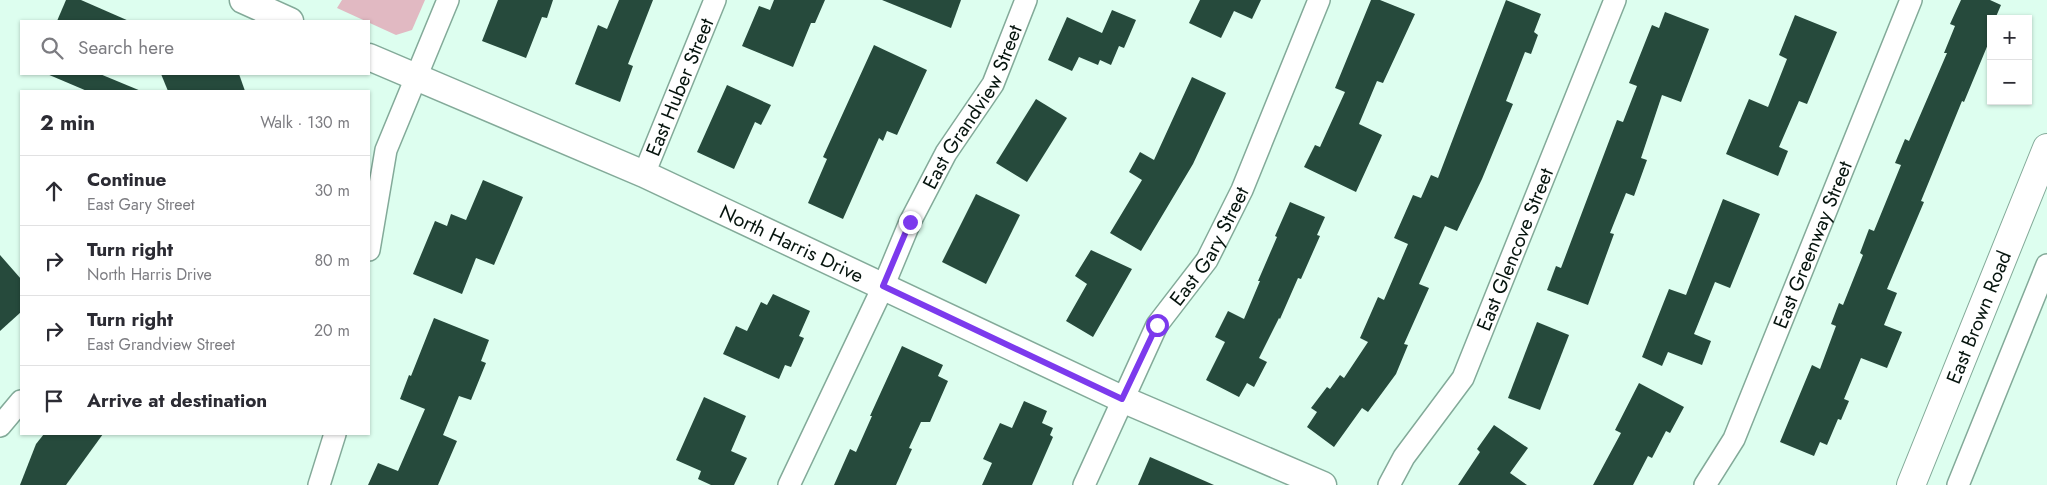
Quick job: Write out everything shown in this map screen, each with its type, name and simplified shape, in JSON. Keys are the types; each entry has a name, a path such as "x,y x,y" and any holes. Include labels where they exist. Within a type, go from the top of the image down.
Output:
{"main road":[{"name":"East Brown Road","path":"1911,485 2047,148"}],"street":[{"path":"242,0 288,20"},
{"path":"370,244 386,150 448,0"},
{"name":"East Huber Street","path":"644,174 715,0"},
{"name":"East Grandview Street","path":"789,485 883,286 910,222 946,153 993,84 1026,0"},
{"name":"East Gary Street","path":"1084,485 1157,325 1207,260 1238,199 1319,0"},
{"name":"East Glencove Street","path":"1389,485 1404,457 1463,378 1615,0"},
{"name":"East Greenway Street","path":"1705,485 1734,439 1911,0"},
{"name":"North Harris Drive","path":"370,57 644,174 1122,399 1323,485"},
{"path":"1958,485 2047,265"},
{"path":"0,426 20,402"},
{"path":"319,485 335,435"}],"shaded area":[{"path":"342,0 425,0 412,30 396,35 370,23 370,20 363,20 337,8"}],"building":[{"path":"66,0 81,0 127,20 57,20"},
{"path":"498,0 553,0 547,18 542,17 526,58 482,41"},
{"path":"619,0 653,0 628,64 633,66 620,102 575,84 598,25 607,29"},
{"path":"774,0 825,0 815,23 811,23 793,67 742,46 759,6 770,10"},
{"path":"882,0 961,0 951,28"},
{"path":"1200,0 1261,0 1252,19 1234,11 1221,38 1189,23"},
{"path":"1371,0 1380,0 1415,14 1383,83 1377,81 1359,124 1382,135 1356,192 1304,167 1315,145 1320,147 1345,92 1335,88"},
{"path":"1506,0 1541,14 1534,32 1538,35 1531,54 1525,52 1506,101 1513,104 1482,179 1457,231 1445,226 1419,284 1429,288 1404,344 1408,345 1396,374 1368,412 1362,408 1334,447 1307,427 1317,412 1311,408 1327,387 1330,389 1340,375 1344,378 1368,342 1360,338 1378,297 1384,300 1408,244 1394,238 1413,195 1421,198 1431,175 1438,178"},
{"path":"1961,0 1990,0 2001,5 1997,15 1987,15 1987,47 1964,102 1962,101 1921,201 1924,202 1887,289 1897,293 1884,325 1902,332 1887,368 1861,358 1844,399 1849,401 1841,420 1838,419 1827,445 1820,442 1814,456 1780,442 1812,365 1820,369 1836,326 1831,324 1839,303 1843,305 1863,255 1860,253 1869,229 1874,231 1901,165 1895,163 1905,139 1909,141 1947,53 1944,53 1955,26 1950,24"},
{"path":"1112,10 1136,20 1124,48 1119,46 1111,65 1100,60 1098,65 1079,57 1072,71 1048,60 1067,17 1102,33"},
{"path":"1665,12 1709,29 1681,102 1662,95 1641,158 1647,160 1634,196 1626,193 1610,233 1614,234 1588,305 1547,290 1556,266 1561,268 1617,120 1623,122 1637,86 1629,83 1652,25 1659,28"},
{"path":"1795,15 1837,32 1807,104 1799,101 1779,147 1788,151 1778,176 1726,154 1749,99 1768,107 1787,59 1779,55"},
{"path":"874,45 927,70 897,135 887,131 883,141 879,138 843,219 808,203 827,159 823,157"},
{"path":"49,75 102,75 139,90 85,90"},
{"path":"161,75 239,75 245,90 168,90"},
{"path":"1192,77 1226,93 1193,164 1141,251 1110,233 1142,180 1129,172 1140,152 1154,160"},
{"path":"727,85 771,105 761,125 755,122 734,169 697,152"},
{"path":"1036,99 1067,118 1027,182 996,163"},
{"path":"483,180 523,197 494,265 476,258 462,294 413,274 435,221 447,226 451,214 466,220"},
{"path":"976,194 1020,215 986,284 942,262"},
{"path":"1723,199 1760,214 1730,288 1715,282 1694,334 1711,341 1702,365 1668,352 1662,366 1642,357 1669,289 1686,295"},
{"path":"1290,202 1325,217 1317,235 1320,236 1301,279 1298,278 1280,319 1259,358 1267,362 1254,387 1247,383 1239,397 1206,380 1225,342 1215,337 1228,311 1244,319 1277,237 1275,236"},
{"path":"1091,250 1132,269 1093,337 1066,321 1087,284 1075,276"},
{"path":"0,255 20,278 20,313 0,331"},
{"path":"773,294 810,311 799,336 804,338 791,367 785,365 779,379 723,354 736,326 747,331 761,302 767,305"},
{"path":"434,318 489,340 481,361 486,363 471,400 459,396 443,435 457,441 438,485 368,485 378,463 398,471 425,409 400,399"},
{"path":"1537,322 1569,335 1540,410 1508,398"},
{"path":"902,346 943,365 938,376 948,381 930,422 921,422 909,448 912,449 896,485 834,485 850,449 856,452"},
{"path":"1639,383 1684,407 1670,433 1666,431 1652,458 1648,456 1633,485 1593,485 1621,433 1615,430"},
{"path":"704,397 746,416 731,451 747,458 734,485 711,485 698,479 701,471 676,460"},
{"path":"1024,401 1047,411 1042,423 1053,428 1050,435 1053,437 1032,485 982,485 992,463 983,459 1000,423 1012,428"},
{"path":"1494,425 1528,448 1510,473 1527,485 1458,485 1480,452 1477,449"},
{"path":"43,435 102,435 66,485 20,485 36,444"},
{"path":"1150,457 1214,485 1138,485"}],"route":[{"path":"910,222 883,286 1122,399 1157,325"}]}
